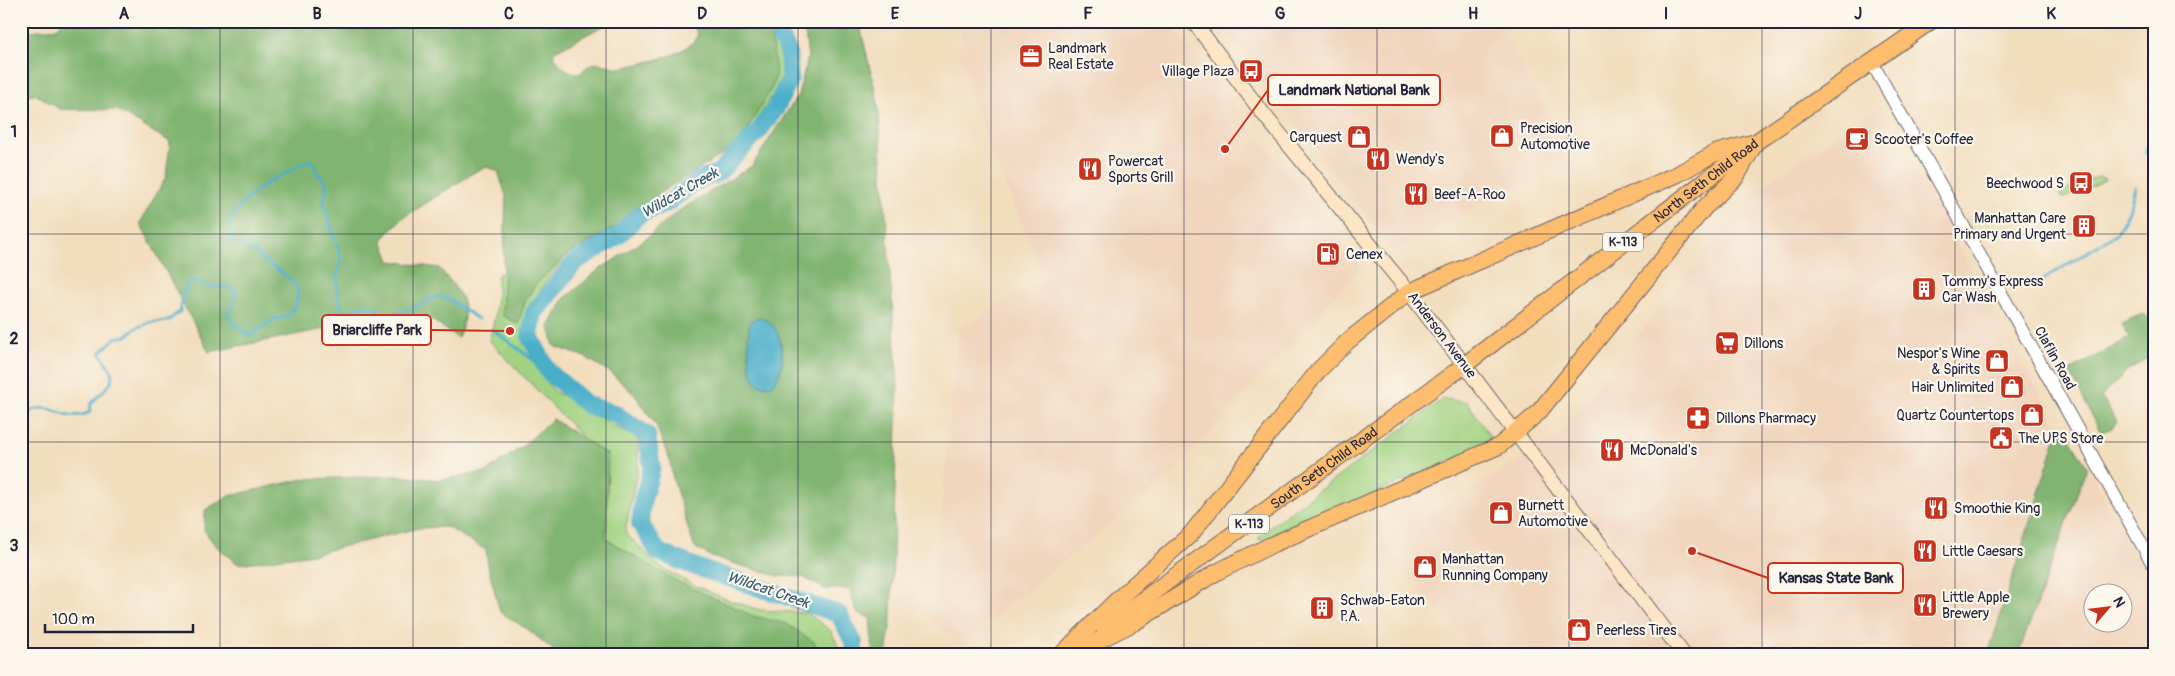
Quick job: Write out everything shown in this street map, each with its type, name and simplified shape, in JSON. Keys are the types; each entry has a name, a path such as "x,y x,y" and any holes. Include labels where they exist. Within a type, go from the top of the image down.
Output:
{"main road":[{"name":"Anderson Avenue","path":"1193,21 1262,111 1409,292 1684,655"},
{"name":"North Seth Child Road","path":"1462,367 1661,212 1756,142 1931,21"},
{"path":"1061,655 1191,534 1318,371 1348,341 1409,292 1678,174 1715,153 1756,142"},
{"path":"1070,655 1134,622 1217,572 1271,545 1499,446 1538,413 1704,208 1736,177 1756,142"},
{"name":"South Seth Child Road","path":"1065,655 1156,592 1462,367"}],"street":[{"name":"Claflin Road","path":"1871,61 2154,566"}],"shaded area":[{"path":"963,21 1168,21 1361,267 1174,473 959,646 932,616 958,330 1046,279 984,135 959,54"},
{"path":"1219,21 1497,21 1570,156 1393,251"},
{"path":"1881,106 2059,428 1988,655 1472,655 1459,631 1374,543 1441,507 1555,439 1752,193"},
{"path":"2087,467 2154,590 2154,655 2018,655"}],"green space":[{"path":"63,21 613,21 553,52 557,61 563,67 571,72 580,74 585,68 595,63 622,68 675,54 692,43 698,35 691,21 766,21 770,26 776,73 773,86 745,133 728,151 664,190 622,223 568,254 535,285 525,302 518,324 502,315 506,196 498,171 488,167 478,170 401,219 382,240 390,261 439,268 454,285 464,308 462,326 458,338 428,317 324,329 209,352 140,223 166,177 170,142 117,110 60,109 35,94 21,95 21,32 57,28"},
{"path":"736,21 769,21 777,32 781,52 781,77 774,93 744,140 664,190 622,223 568,254 545,283 529,310 527,342 536,367 554,391 638,439 638,467 625,533 659,566 693,585 731,601 760,610 807,613 831,631 842,655 683,655 575,541 583,438 489,340 496,308 497,276 670,134"},
{"path":"801,21 859,21 878,103 898,387 891,621 886,655 873,655 870,618 857,613 849,589 825,589 803,577 777,576 712,557 694,547 673,479 670,461 656,425 634,394 610,372 585,357 554,346 549,327 564,299 596,272 644,240 680,210 752,166 798,95 808,57 804,25","holes":["776,332 782,352 782,366 749,343 748,334"]},
{"path":"2099,177 2105,180 2064,198 2060,197 2061,193 2084,181"},
{"path":"2142,314 2149,318 2151,316 2154,318 2154,354 2128,370 2101,397 2117,421 2112,428 2101,433 2069,371 2129,338 2122,323"},
{"path":"1443,399 1467,402 1494,442 1265,540 1259,540 1259,537 1266,530"},
{"path":"553,419 608,455 606,539 676,581 753,616 787,624 815,643 819,655 559,655 530,631 500,612 488,566 486,550 447,527 419,528 313,554 238,564 214,544 204,530 205,510 229,496 303,479 399,476 440,480 486,472 523,446"},
{"path":"2059,429 2068,435 2087,467 2018,655 1988,655"}],"water":[{"path":"758,317 767,320 774,327 782,346 781,368 772,385 760,385 755,381 750,367 748,349 749,327 751,321"}],"waterway":[{"name":"Wildcat Creek","path":"773,21 788,51 790,78 776,108 759,131 718,173 699,180 666,204 639,215 618,236 575,262 534,313 530,336 548,371 587,405 614,413 647,435 652,468 643,499 640,523 658,552 699,568 839,614 854,643 854,655"},
{"path":"2145,153 2154,134"},
{"path":"21,420 32,411 41,408 74,416 90,412 91,404 111,383 112,372 100,353 115,338 126,336 136,328 151,322 168,321 180,311 186,284 196,281 211,287 229,287 236,291 235,300 228,314 234,324 250,336 274,319 288,316 296,305 298,289 286,275 260,258 257,252 232,241 230,224 236,211 244,201 264,185 310,160 315,165 317,173 324,180 327,187 323,200 341,259 337,278 338,297 343,313 366,305 390,315 409,310 437,296 447,298 478,319"},
{"path":"2035,285 2116,234 2129,212 2135,187"},
{"path":"492,329 548,371"}],"place":[{"name":"Landmark Real Estate","path":"1031,56"},
{"name":"Village Plaza","path":"1251,71"},
{"name":"Precision Automotive","path":"1502,136"},
{"name":"Carquest","path":"1359,137"},
{"name":"Scooter's Coffee","path":"1857,139"},
{"name":"Landmark National Bank","path":"1225,149"},
{"name":"Wendy's","path":"1378,159"},
{"name":"Powercat Sports Grill","path":"1090,169"},
{"name":"Beechwood S","path":"2081,183"},
{"name":"Beef-A-Roo","path":"1416,194"},
{"name":"Manhattan Care Primary and Urgent","path":"2084,226"},
{"name":"Cenex","path":"1328,254"},
{"name":"Tommy's Express Car Wash","path":"1924,289"},
{"name":"Briarcliffe Park","path":"510,331"},
{"name":"Dillons","path":"1727,343"},
{"name":"Nespor's Wine & Spirits","path":"1997,361"},
{"name":"Hair Unlimited","path":"2012,387"},
{"name":"Quartz Countertops","path":"2032,415"},
{"name":"Dillons Pharmacy","path":"1698,418"},
{"name":"The UPS Store","path":"2001,438"},
{"name":"McDonald's","path":"1612,450"},
{"name":"Smoothie King","path":"1936,508"},
{"name":"Burnett Automotive","path":"1501,513"},
{"name":"Kansas State Bank","path":"1692,551"},
{"name":"Little Caesars","path":"1925,551"},
{"name":"Manhattan Running Company","path":"1425,567"},
{"name":"Little Apple Brewery","path":"1925,605"},
{"name":"Schwab-Eaton P.A.","path":"1322,608"},
{"name":"Peerless Tires","path":"1579,630"}]}
